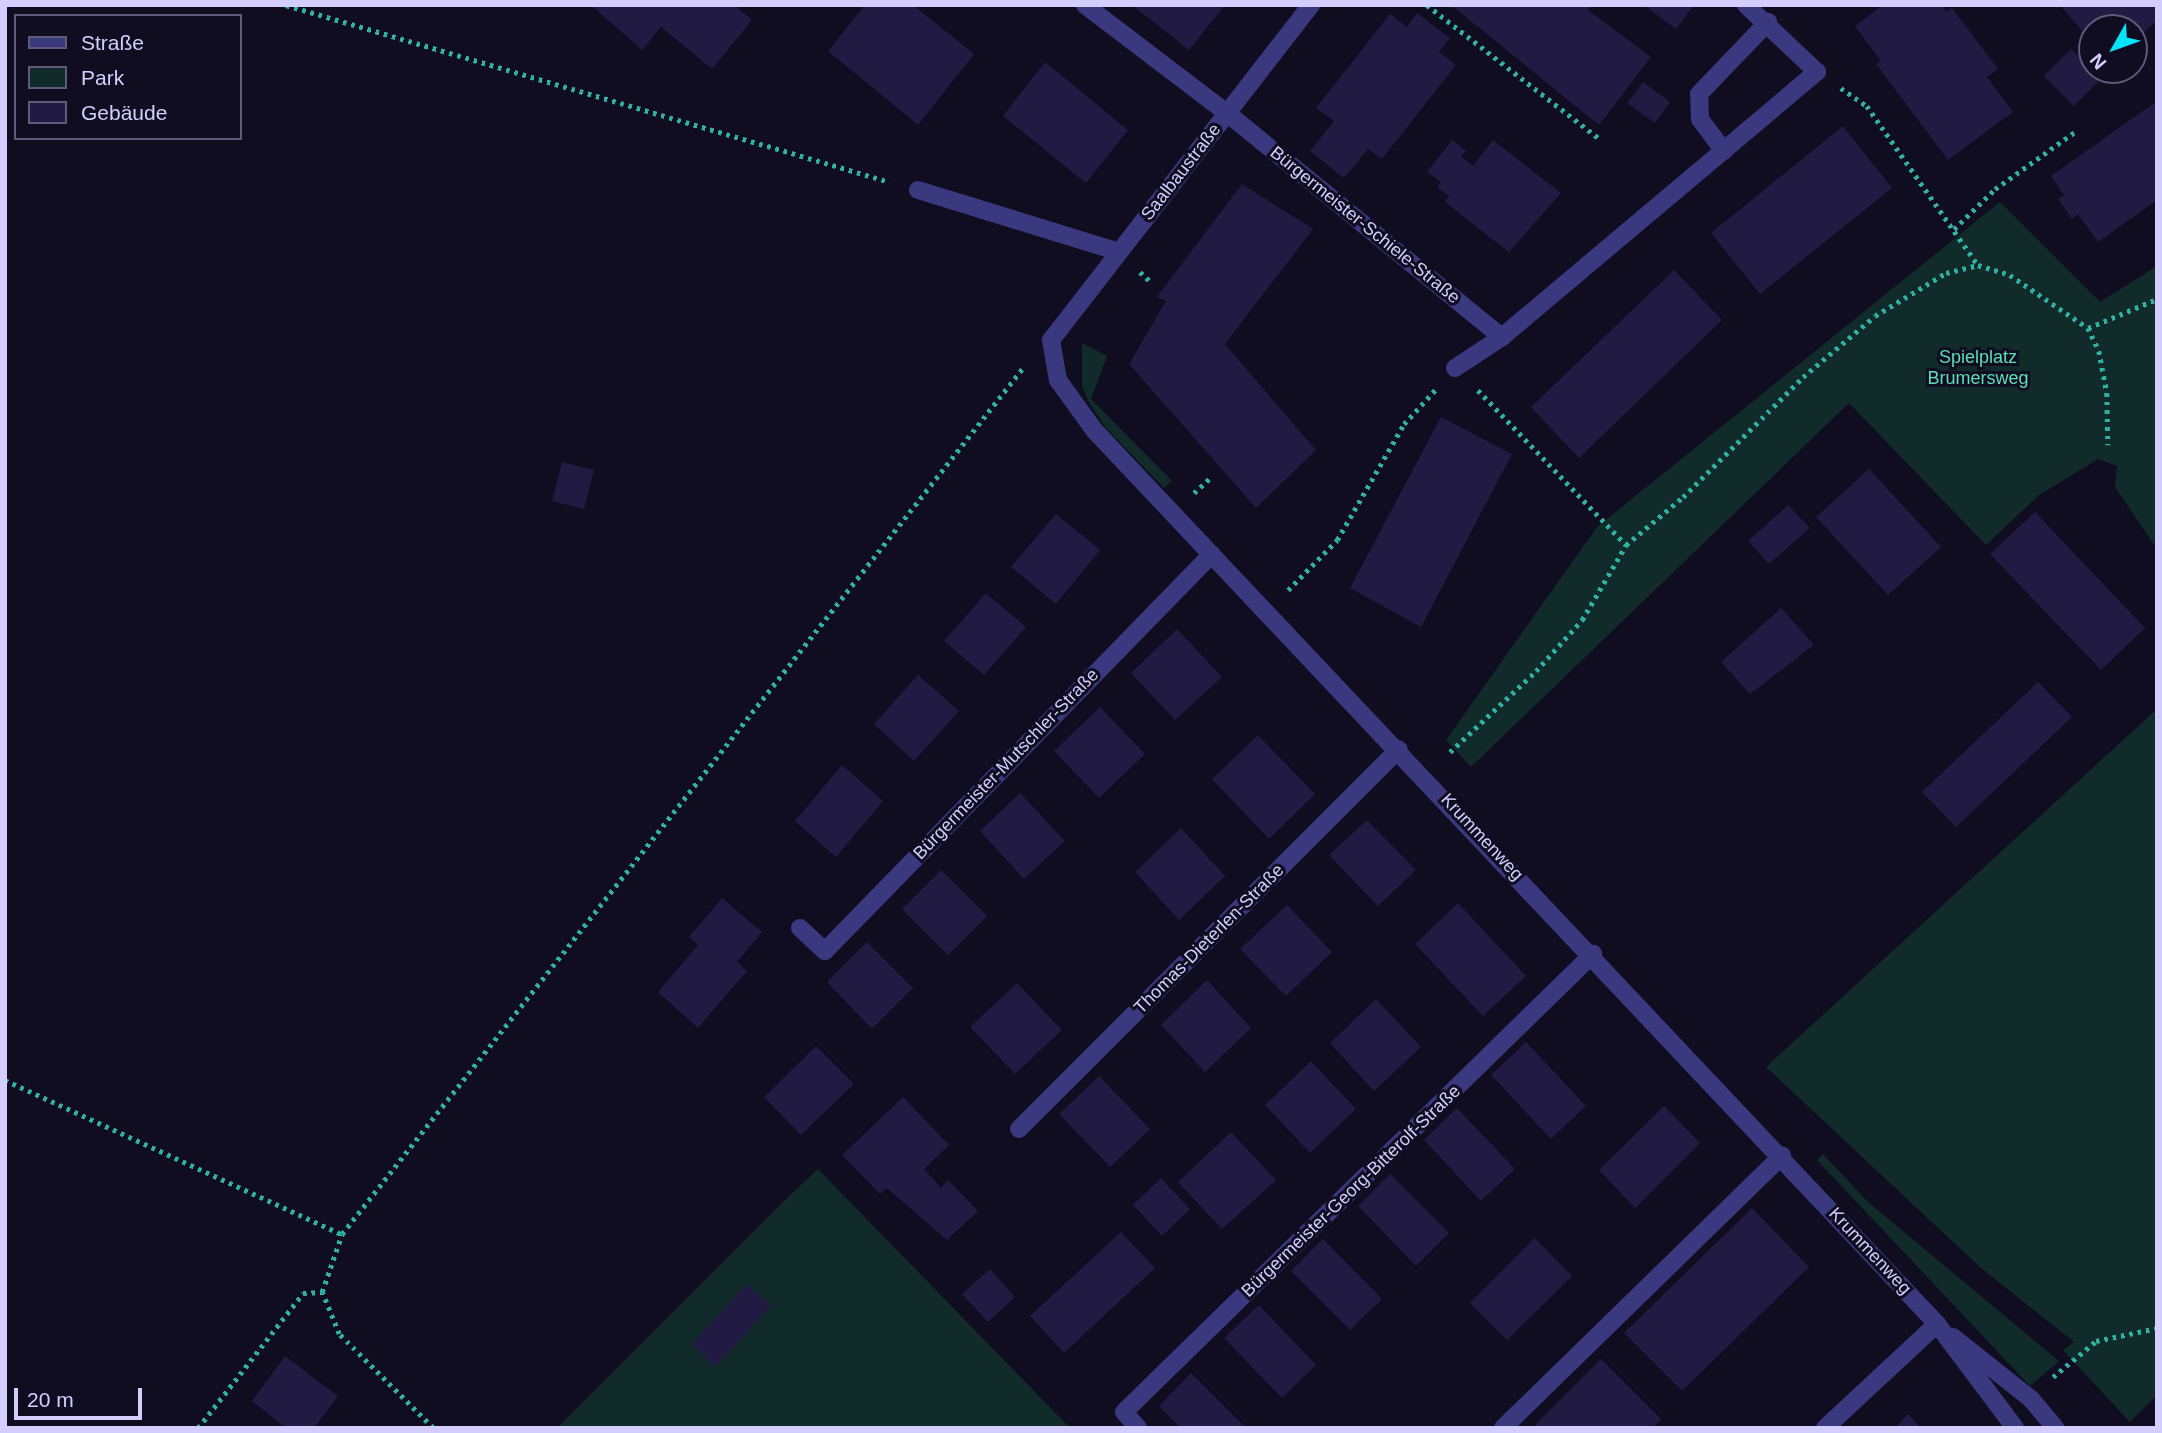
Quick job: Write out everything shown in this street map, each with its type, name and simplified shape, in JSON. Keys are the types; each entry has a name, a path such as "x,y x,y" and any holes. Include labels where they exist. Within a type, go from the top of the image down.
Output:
{"street":[{"name":"Bürgermeister-Schiele-Straße","path":"1085,5 1227,113 1502,337"},
{"name":"Saalbaustraße","path":"1051,340 1311,5"},
{"path":"1455,368 1502,337 1818,72 1768,22 1746,5"},
{"path":"1724,151 1700,119 1699,94 1768,22"},
{"path":"918,190 1119,252"},
{"name":"Krummenweg","path":"1051,340 1058,380 1094,430 1782,1156 1937,1324 2015,1428"},
{"name":"Bürgermeister-Mutschler-Straße","path":"800,928 825,951 1212,554"},
{"name":"Thomas-Dieterlen-Straße","path":"1019,1129 1399,749"},
{"name":"Bürgermeister-Georg-Bitterolf-Straße","path":"1138,1428 1124,1412 1593,954"},
{"path":"1503,1428 1782,1156"},
{"path":"1825,1428 1937,1324"},
{"name":"Krummenweg","path":"1937,1324 2031,1399 2055,1428"}],"path":[{"path":"286,5 918,190"},
{"path":"1427,5 1601,140"},
{"path":"1818,72 1867,106 1978,265"},
{"path":"1954,229 1995,188 2076,131"},
{"path":"1450,752 1536,671 1582,620 1626,545 1683,496 1803,377 1875,316 1946,273 1978,265 2010,275 2088,328 2099,352 2107,393 2108,445"},
{"path":"2088,328 2157,299"},
{"path":"433,1428 339,1334 322,1292 342,1234 1002,391 1051,340"},
{"path":"1287,590 1338,540 1404,424 1455,368 1626,545"},
{"path":"5,1080 342,1234"},
{"path":"198,1428 303,1293 322,1292"},
{"path":"2068,1362 2096,1341 2157,1328"}],"green space":[{"name":"Spielplatz Brumersweg","path":"2000,202 2100,302 2157,266 2157,549 2115,487 2117,466 2098,459 2039,495 1986,545 1849,403 1471,767 1446,740 1597,527"},
{"path":"1082,343 1107,356 1091,399 1172,481 1164,488 1105,427 1088,401 1082,385"},
{"path":"2157,709 2157,1395 2130,1422 2063,1350 2074,1342 1981,1268 1766,1067"},
{"path":"1823,1154 1868,1202 2059,1361 2030,1386 1817,1160"},
{"path":"818,1169 1070,1428 557,1428 784,1201"}],"building":[{"path":"591,5 734,5 752,20 712,69 661,27 642,50"},
{"path":"865,5 913,5 974,54 918,125 828,51"},
{"path":"1132,5 1225,5 1189,50"},
{"path":"1451,5 1591,5 1588,10 1651,57 1599,125"},
{"path":"1644,5 1694,5 1676,29"},
{"path":"1883,5 1942,5 1946,12 1952,8 1998,69 1987,77 2013,112 1948,160 1876,64 1881,61 1855,26"},
{"path":"2060,5 2157,5 2157,20 2148,29 2148,14 2078,14 2078,26"},
{"path":"1417,13 1450,38 1439,52 1456,65 1382,159 1368,149 1344,178 1310,151 1334,121 1316,108 1390,14 1407,27"},
{"path":"2071,49 2078,56 2078,84 2096,84 2074,106 2044,76"},
{"path":"1045,62 1128,130 1086,183 1003,116"},
{"path":"1643,82 1670,102 1655,123 1627,103"},
{"path":"2157,101 2157,200 2098,242 2078,214 2072,219 2058,199 2064,195 2051,176"},
{"path":"1843,126 1892,188 1760,294 1711,233"},
{"path":"1452,140 1466,151 1461,156 1473,166 1493,140 1561,193 1509,252 1445,202 1449,196 1437,187 1441,182 1427,172"},
{"path":"1242,184 1313,229 1225,344 1316,450 1256,508 1129,364 1166,301 1157,297"},
{"path":"1674,270 1722,320 1579,458 1531,407"},
{"path":"1441,417 1512,454 1421,627 1350,588"},
{"path":"562,462 594,470 584,509 552,501"},
{"path":"1869,469 1941,547 1888,595 1816,517"},
{"path":"1788,505 1810,528 1769,564 1748,541"},
{"path":"2035,512 2145,628 2101,670 1990,554"},
{"path":"1056,514 1100,550 1056,604 1011,567"},
{"path":"986,593 1026,627 984,675 944,641"},
{"path":"1781,608 1814,645 1750,694 1721,662"},
{"path":"1177,629 1222,677 1175,720 1131,673"},
{"path":"918,675 959,711 914,761 874,724"},
{"path":"2038,682 2072,717 1956,827 1922,792"},
{"path":"1100,707 1145,754 1099,798 1054,751"},
{"path":"1258,735 1315,794 1269,839 1212,779"},
{"path":"842,765 883,801 836,857 795,821"},
{"path":"1020,793 1065,841 1024,879 980,831"},
{"path":"1367,820 1416,870 1378,906 1329,855"},
{"path":"1181,828 1225,876 1179,920 1135,872"},
{"path":"941,870 987,916 948,955 902,909"},
{"path":"722,898 762,932 737,962 747,971 698,1028 658,992 698,945 689,937"},
{"path":"1458,903 1526,976 1483,1016 1415,944"},
{"path":"1287,905 1332,952 1286,996 1240,949"},
{"path":"867,942 913,988 872,1029 827,982"},
{"path":"1207,980 1251,1028 1205,1072 1161,1025"},
{"path":"1017,983 1062,1030 1015,1074 970,1027"},
{"path":"1376,999 1421,1047 1374,1091 1330,1043"},
{"path":"1526,1042 1586,1106 1551,1139 1491,1075"},
{"path":"816,1046 854,1084 801,1135 764,1097"},
{"path":"1311,1061 1356,1109 1310,1153 1265,1105"},
{"path":"1099,1076 1150,1129 1110,1167 1059,1114"},
{"path":"903,1097 949,1145 924,1169 941,1188 948,1180 978,1211 947,1240 887,1188 880,1194 842,1155"},
{"path":"1664,1106 1700,1143 1635,1208 1599,1170"},
{"path":"1457,1108 1515,1169 1481,1201 1424,1140"},
{"path":"1231,1132 1276,1180 1222,1229 1178,1182"},
{"path":"1390,1174 1449,1233 1416,1266 1358,1206"},
{"path":"1161,1178 1190,1209 1162,1236 1133,1205"},
{"path":"1752,1208 1809,1267 1682,1391 1624,1333"},
{"path":"1121,1232 1155,1268 1064,1353 1030,1316"},
{"path":"1535,1238 1572,1276 1507,1340 1470,1303"},
{"path":"1323,1239 1382,1299 1350,1330 1291,1271"},
{"path":"990,1269 1015,1297 988,1322 962,1294"},
{"path":"747,1284 771,1306 715,1367 691,1344"},
{"path":"1259,1305 1316,1365 1282,1398 1224,1338"},
{"path":"285,1356 338,1396 314,1428 286,1428 252,1401"},
{"path":"1601,1359 1661,1419 1653,1428 1532,1428"},
{"path":"1191,1373 1246,1428 1181,1428 1159,1406"},
{"path":"1908,1414 1921,1428 1895,1428"}]}
